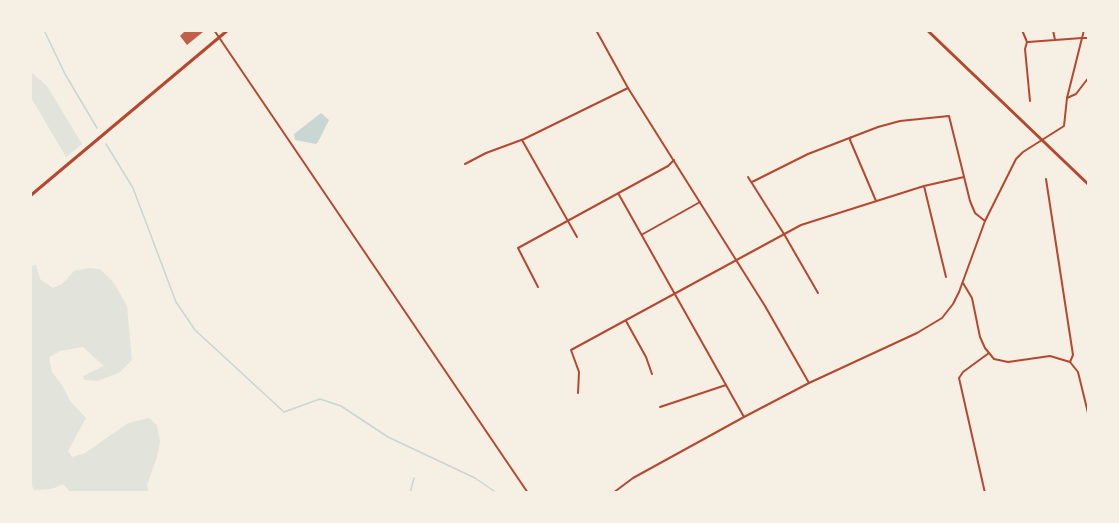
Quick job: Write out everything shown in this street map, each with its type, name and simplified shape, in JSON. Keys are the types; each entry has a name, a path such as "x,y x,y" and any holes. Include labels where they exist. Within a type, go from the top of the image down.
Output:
{"main road":[{"path":"30,196 228,30"},
{"path":"927,30 1089,185"}],"street":[{"path":"214,30 528,493"},
{"path":"596,30 628,88 736,259 809,382"},
{"path":"1022,30 1027,42 1025,49 1030,101"},
{"path":"1053,30 1055,40"},
{"path":"613,493 633,478 809,382 933,324 948,311 963,283 985,222 1011,168 1023,152 1060,130 1066,123 1067,98 1084,30"},
{"path":"1027,42 1089,38"},
{"path":"1067,98 1076,94 1089,77"},
{"path":"465,164 486,153 522,140 628,88"},
{"path":"752,182 808,154 878,127 900,121 949,116 972,208 985,222"},
{"path":"851,137 850,140 876,201"},
{"path":"522,140 577,237"},
{"path":"538,287 518,248 668,166 674,160"},
{"path":"748,177 818,293"},
{"path":"578,393 580,375 571,350 801,225 924,186 964,177"},
{"path":"1046,179 1073,355 1070,362"},
{"path":"924,186 946,277"},
{"path":"618,193 744,417"},
{"path":"643,234 700,202"},
{"path":"963,283 972,298 980,337 994,359 1008,363 1050,356 1070,362 1078,372 1089,417"},
{"path":"959,292 968,292"},
{"path":"626,321 646,357 652,374"},
{"path":"985,493 959,378 963,372 989,353"},
{"path":"660,407 726,385"}],"shaded area":[{"path":"30,71 47,86 82,144 66,157 30,96"},
{"path":"321,113 329,120 318,142 316,144 295,140 294,134"},
{"path":"36,265 40,279 53,288 62,284 74,271 89,268 100,269 114,283 127,306 132,360 120,372 98,381 84,380 83,376 104,366 83,347 60,351 49,357 52,372 70,401 86,418 68,451 72,457 85,453 128,423 149,418 157,425 160,442 147,485 149,493 71,493 63,484 52,489 34,490 30,482 30,266"}],"building":[{"path":"186,30 203,32 187,45 180,36"}],"waterway":[{"path":"44,30 65,74 97,128"},
{"path":"106,144 133,188 176,302 195,330 284,412 320,399 341,406 388,437 475,478 497,493"},
{"path":"410,493 414,478"}]}
